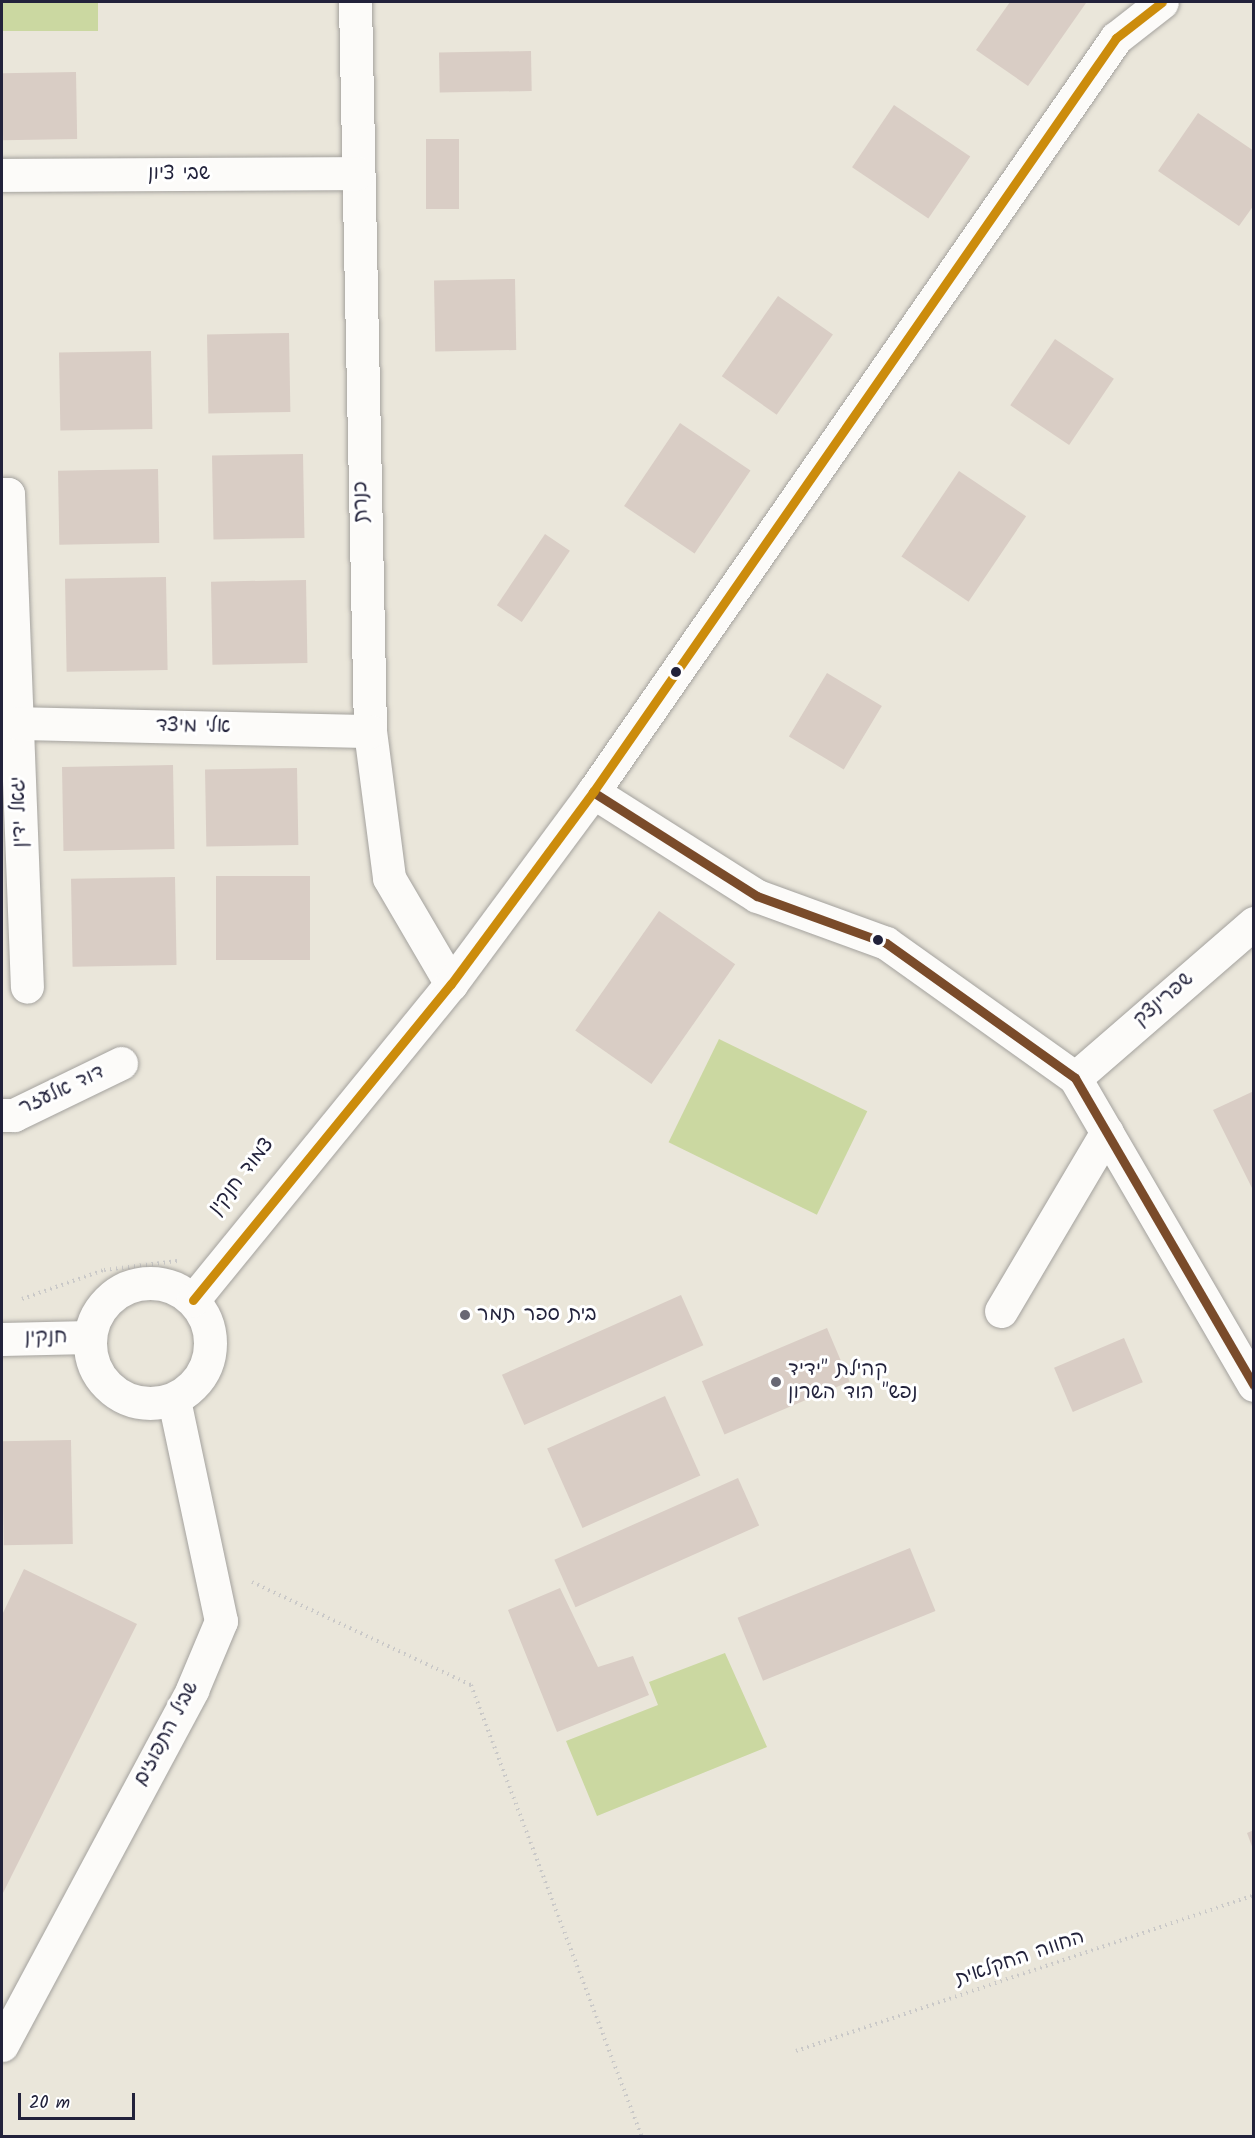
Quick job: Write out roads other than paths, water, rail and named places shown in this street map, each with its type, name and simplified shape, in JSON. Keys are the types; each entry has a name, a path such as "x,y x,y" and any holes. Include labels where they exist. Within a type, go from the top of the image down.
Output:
{"street":[{"name":"כנרת","path":"355,2 370,731 389,878 451,984"},
{"path":"193,1300 451,984 593,792 1116,38 1162,2"},
{"name":"שבי ציון","path":"2,175 357,173"},
{"name":"יגאל ידין","path":"5,494 27,987"},
{"name":"אלי מיצד","path":"17,723 370,731"},
{"path":"593,792 757,896 886,943 1075,1078 1254,1385"},
{"name":"שפרינצק","path":"1075,1078 1254,923"},
{"name":"דוד אלעזר","path":"2,1115 14,1115 121,1063"},
{"path":"1001,1311 1107,1132"},
{"path":"155,1283 193,1300 209,1330 210,1351 192,1386 174,1399 152,1404 113,1391 91,1358 90,1337 97,1313 129,1286 155,1283"},
{"name":"חנקין","path":"2,1339 90,1337"},
{"name":"שביל התפוזים","path":"2,2044 192,1690 221,1621 174,1399"}],"place":[{"name":"בית ספר תמר","path":"465,1315"},
{"name":"קהילת \"ידיד נפש\" הוד השרון","path":"776,1382"}]}
